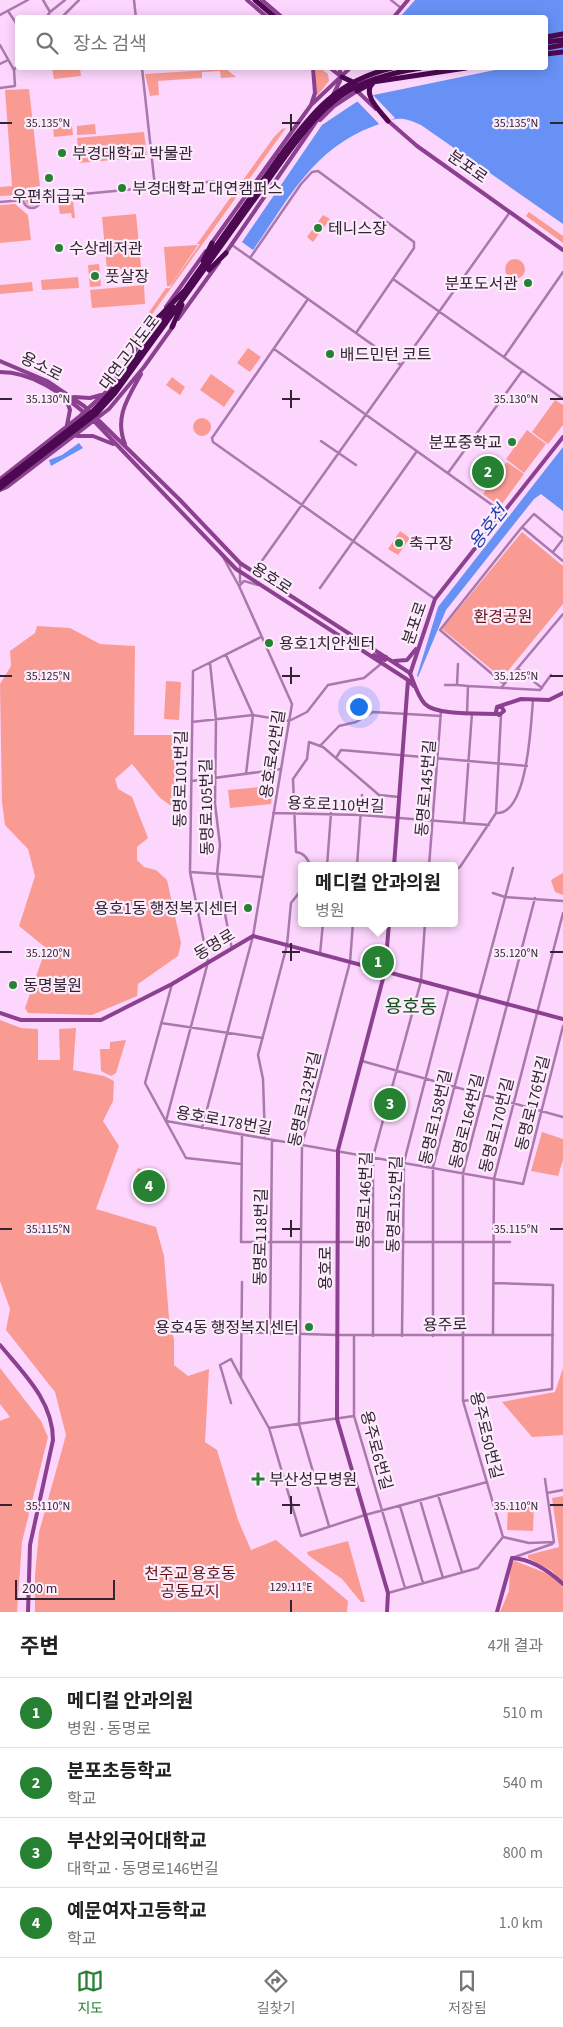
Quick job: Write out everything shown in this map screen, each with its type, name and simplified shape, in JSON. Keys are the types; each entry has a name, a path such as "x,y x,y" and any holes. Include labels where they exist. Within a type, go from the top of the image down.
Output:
{"highway":[{"path":"255,0 272,15"},
{"path":"548,36 563,34"},
{"path":"548,42 563,40"},
{"path":"548,48 563,45"},
{"path":"548,54 563,52"},
{"path":"172,328 186,292 304,123 328,98 350,83 390,70"},
{"path":"402,77 406,70"},
{"path":"357,91 380,81 452,70"},
{"path":"342,77 354,83 380,81"},
{"path":"372,83 366,96 388,121"},
{"path":"198,277 212,243"},
{"path":"198,277 226,253"},
{"name":"대연고가도로","path":"0,489 93,411 112,391 162,321 186,292"},
{"name":"대연고가도로","path":"0,483 18,472"}],"main road":[{"path":"247,0 264,15"},
{"path":"262,0 280,15"},
{"path":"395,15 408,0"},
{"path":"311,104 315,94 313,70"},
{"path":"333,70 357,91 366,96"},
{"path":"0,489 72,437 119,398 144,367 232,245 313,126 342,77 340,70"},
{"path":"0,479 86,411 107,391 162,321 212,243 311,104 348,70"},
{"path":"313,126 334,106 357,91"},
{"name":"분포로","path":"388,121 417,146 563,250"},
{"name":"용소로","path":"0,361 29,372 70,396 94,418"},
{"path":"125,446 120,428 121,415 144,367"},
{"name":"용소로","path":"0,372 14,372 25,375 86,411"},
{"path":"70,396 90,398 107,391"},
{"path":"65,397 70,410 65,428"},
{"name":"용호로","path":"94,418 119,449 241,573 408,680 417,689"},
{"name":"용호로","path":"94,418 180,500 240,564 410,673"},
{"path":"99,426 100,438"},
{"path":"72,437 84,435 100,438 112,443 119,449"},
{"name":"분포로","path":"408,680 435,599 563,437"},
{"path":"166,496 167,491 180,500"},
{"path":"184,515 195,521 196,517"},
{"path":"391,661 407,660 418,647"},
{"path":"370,655 385,660 386,658"},
{"path":"410,673 425,704 441,714 499,714"},
{"path":"394,862 408,680"},
{"path":"499,714 508,703 521,699 549,700 563,693"},
{"path":"484,713 503,708"},
{"path":"496,709 499,714"},
{"name":"용호로","path":"387,1612 388,1593 337,1419 337,1335 338,1150 385,971 389,927"},
{"name":"동명로","path":"0,1013 21,1020 101,1020 172,984 253,936 563,1019"},
{"path":"0,1345 40,1395 53,1426 53,1440 30,1545 28,1612"},
{"path":"497,1612 512,1558 520,1558 545,1570 563,1584"}],"street":[{"path":"0,15 28,0"},
{"path":"43,0 50,12"},
{"path":"48,15 65,0"},
{"path":"64,15 79,0"},
{"path":"134,0 136,15"},
{"path":"391,0 400,8"},
{"path":"8,11 15,22"},
{"path":"0,47 14,70 15,86 0,88"},
{"path":"0,64 8,60"},
{"path":"142,70 155,187"},
{"path":"250,258 305,179 312,172 318,172 413,240 414,248 356,333"},
{"path":"42,198 218,181"},
{"path":"32,190 40,193 42,198 40,206 33,209 26,206 23,200 26,192 32,190"},
{"path":"0,202 23,200"},
{"path":"253,573 510,212"},
{"path":"232,245 401,366"},
{"path":"504,357 563,272"},
{"path":"393,279 563,399"},
{"path":"308,299 212,438 213,442 435,599"},
{"path":"274,349 503,513"},
{"path":"448,473 522,370"},
{"path":"321,441 356,465"},
{"path":"320,588 417,451"},
{"path":"504,684 440,630 534,514 563,539 553,552"},
{"path":"522,527 563,561"},
{"name":"용호로42번길","path":"202,1128 253,936 292,704 239,585 222,555"},
{"name":"용호로42번길","path":"239,585 240,564"},
{"path":"232,574 239,577 241,573"},
{"path":"239,585 244,581 258,585"},
{"path":"501,688 563,614"},
{"name":"동명로101번길","path":"208,962 190,872 193,671 261,637"},
{"path":"226,655 253,715 246,774"},
{"name":"동명로105번길","path":"210,663 216,720 215,804 220,845 217,874 232,949"},
{"path":"192,722 253,715 289,721 307,712 328,685 364,678 382,663"},
{"path":"457,685 458,664"},
{"path":"518,669 542,688"},
{"path":"445,685 540,690 552,675"},
{"path":"464,823 468,761 468,686"},
{"path":"496,813 501,814 512,806 527,766 533,700"},
{"path":"320,746 339,726 356,722 372,712 406,715 441,714"},
{"name":"동명로145번길","path":"429,862 441,714"},
{"path":"458,868 496,813 499,714"},
{"path":"309,862 304,854 296,852 293,780 307,759 309,742 320,746 336,758 379,795 399,797"},
{"path":"336,758 341,750 527,766"},
{"path":"192,781 281,769"},
{"path":"357,862 362,795"},
{"name":"용호로110번길","path":"274,813 331,813 488,825"},
{"path":"327,862 331,813"},
{"name":"동명로158번길","path":"433,1336 433,1167 513,868"},
{"path":"190,872 262,877"},
{"path":"492,893 505,897 563,901"},
{"path":"264,1139 263,1079 258,1055 287,945 291,903 298,895"},
{"name":"동명로164번길","path":"462,1336 463,1173 535,898"},
{"name":"동명로170번길","path":"493,1335 494,1179 563,914"},
{"path":"320,954 323,927"},
{"name":"동명로132번길","path":"329,1526 300,1424 302,1145 350,962 353,927"},
{"path":"420,981 425,927"},
{"path":"166,1120 208,962"},
{"name":"동명로146번길","path":"373,1336 373,1157 420,981"},
{"path":"172,984 144,1083 186,1158 241,1164"},
{"name":"동명로152번길","path":"402,1336 404,1162 449,988"},
{"path":"161,1023 263,1038"},
{"name":"동명로176번길","path":"523,1184 563,1026"},
{"path":"362,1061 563,1117"},
{"name":"용호로178번길","path":"166,1120 202,1128 338,1150 523,1184"},
{"path":"242,1135 241,1242 510,1242"},
{"name":"동명로118번길","path":"270,1334 272,1140"},
{"path":"241,1378 242,1282"},
{"path":"463,1401 552,1389 553,1285 493,1283"},
{"name":"용주로","path":"241,1332 373,1336 552,1335"},
{"name":"용주로6번길","path":"354,1335 354,1416 404,1588"},
{"name":"용주로50번길","path":"462,1336 463,1401 503,1537"},
{"path":"231,1403 220,1365 231,1359 269,1428 301,1536 365,1514 487,1482"},
{"path":"269,1428 354,1416"},
{"path":"545,1479 554,1542"},
{"path":"548,1492 563,1490"},
{"path":"438,1495 462,1572"},
{"path":"420,1500 442,1578"},
{"path":"400,1505 423,1583"},
{"path":"388,1593 478,1568 503,1537 529,1543 554,1542"},
{"path":"512,1558 554,1542"}],"green space":[{"path":"52,70 80,70 81,76 54,79"},
{"path":"227,70 236,77 221,78 220,71 202,72 202,78 158,81 159,95 150,96 145,74"},
{"path":"315,70 323,70 328,74 329,81 317,96"},
{"path":"29,89 40,186 27,188 19,195 0,196 0,187 12,186 5,90"},
{"path":"95,124 96,134 77,135 77,126"},
{"path":"72,126 73,135 54,137 53,128"},
{"path":"286,128 125,352 121,352 166,288 170,288 200,244 197,244 274,137 282,129"},
{"path":"144,132 147,157 79,163 77,138"},
{"path":"29,192 35,192 39,199 35,206 29,206 25,202 25,196"},
{"path":"73,201 75,218 72,218 71,213 60,214 58,202"},
{"path":"15,204 28,215 31,240 0,243 0,205"},
{"path":"529,212 563,236 563,243 526,216"},
{"path":"136,214 141,267 107,270 102,217"},
{"name":"테니스장","path":"323,215 330,219 313,242 307,237"},
{"path":"198,245 170,286 167,286 164,247"},
{"path":"515,259 522,262 525,269 522,276 515,279 508,276 505,269 508,262"},
{"name":"풋살장","path":"99,264 101,286 90,287 88,265"},
{"path":"78,277 79,288 42,290 41,280"},
{"path":"32,282 33,291 0,294 0,285"},
{"path":"144,285 145,304 92,308 90,290"},
{"path":"248,348 261,357 250,372 237,363"},
{"path":"211,374 235,391 224,407 200,390"},
{"path":"172,377 185,387 180,395 166,385"},
{"path":"555,400 563,405 563,425 548,444 532,432"},
{"path":"202,418 208,421 211,427 208,433 202,436 196,433 193,427 196,421"},
{"path":"527,430 546,444 524,473 506,459"},
{"path":"507,462 524,474 502,504 497,504 483,494"},
{"name":"축구장","path":"400,531 410,538 398,555 388,549"},
{"name":"환경공원","path":"522,532 563,566 563,604 502,678 442,629"},
{"path":"37,626 70,628 100,644 135,646 134,735 175,735 174,804 170,805 160,798 132,764 115,779 118,789 132,797 148,838 137,847 137,860 144,867 156,870 167,880 181,943 178,956 138,984 137,996 92,1015 28,1013 25,1008 46,948 19,926 35,876 28,849 5,825 2,802 0,684 11,666 10,651 35,633"},
{"path":"166,681 181,682 179,720 164,719"},
{"path":"271,786 273,790 271,804 230,808 228,790"},
{"path":"563,873 563,895 555,892 551,880"},
{"name":"천주교 용호동 공동묘지","path":"0,1020 21,1028 38,1029 38,1060 60,1060 59,1029 76,1028 73,1070 104,1076 114,1081 113,1101 103,1121 119,1146 96,1209 156,1227 164,1256 169,1318 174,1340 174,1365 188,1376 209,1369 205,1442 217,1450 238,1520 251,1550 276,1540 348,1601 347,1612 35,1612 35,1575 39,1532 66,1435 55,1392 6,1330 10,1309 0,1281"},
{"path":"126,1040 116,1073 111,1076 101,1071 100,1049 110,1049 110,1042"},
{"path":"542,1132 563,1139 563,1160 558,1176 531,1171"},
{"path":"138,1168 167,1179 161,1194 132,1183"},
{"path":"0,1368 41,1421 48,1437 22,1542 17,1612 0,1612 0,1421 10,1417 0,1404"},
{"path":"563,1368 563,1435 532,1437 502,1402 555,1392"},
{"path":"563,1496 563,1582 552,1571 528,1558 528,1555 559,1547 552,1498"},
{"path":"508,1504 534,1505 533,1531 507,1530"},
{"path":"348,1541 365,1602 361,1602 342,1579 308,1555 307,1552"},
{"path":"515,1561 551,1575 563,1587 563,1612 500,1612 509,1591 510,1564"}],"water":[{"path":"415,0 563,0 563,224 421,125 408,120 397,119 381,123 352,136 318,162 291,194 253,250 242,242 322,125 364,97 495,70 548,70 548,15 402,15"},
{"path":"79,443 83,448 51,466 49,460 62,455"},
{"path":"563,447 563,511 541,494 534,499 446,610 418,677 438,607"}],"pier":[{"path":"373,93 395,118 380,125 358,102 354,101"},
{"path":"563,445 437,606 415,674 436,606"}],"place":[{"name":"부경대학교 박물관","path":"62,153"},
{"name":"우편취급국","path":"49,178"},
{"name":"부경대학교 대연캠퍼스","path":"122,188"},
{"name":"테니스장","path":"318,228"},
{"name":"수상레저관","path":"59,248"},
{"name":"풋살장","path":"95,276"},
{"name":"분포도서관","path":"528,283"},
{"name":"배드민턴 코트","path":"330,354"},
{"name":"분포중학교","path":"512,442"},
{"name":"분포초등학교","path":"488,472"},
{"name":"축구장","path":"399,543"},
{"name":"용호1치안센터","path":"269,643"},
{"name":"용호1동 행정복지센터","path":"248,908"},
{"name":"메디컬 안과의원","path":"378,962"},
{"name":"동명불원","path":"13,985"},
{"name":"부산외국어대학교","path":"390,1104"},
{"name":"예문여자고등학교","path":"149,1186"},
{"name":"용호4동 행정복지센터","path":"309,1327"},
{"name":"부산성모병원","path":"258,1479"}],"district":[{"name":"용호동","path":"411,1006"}],"water label":[{"name":"용호천","path":"488,527"}]}
